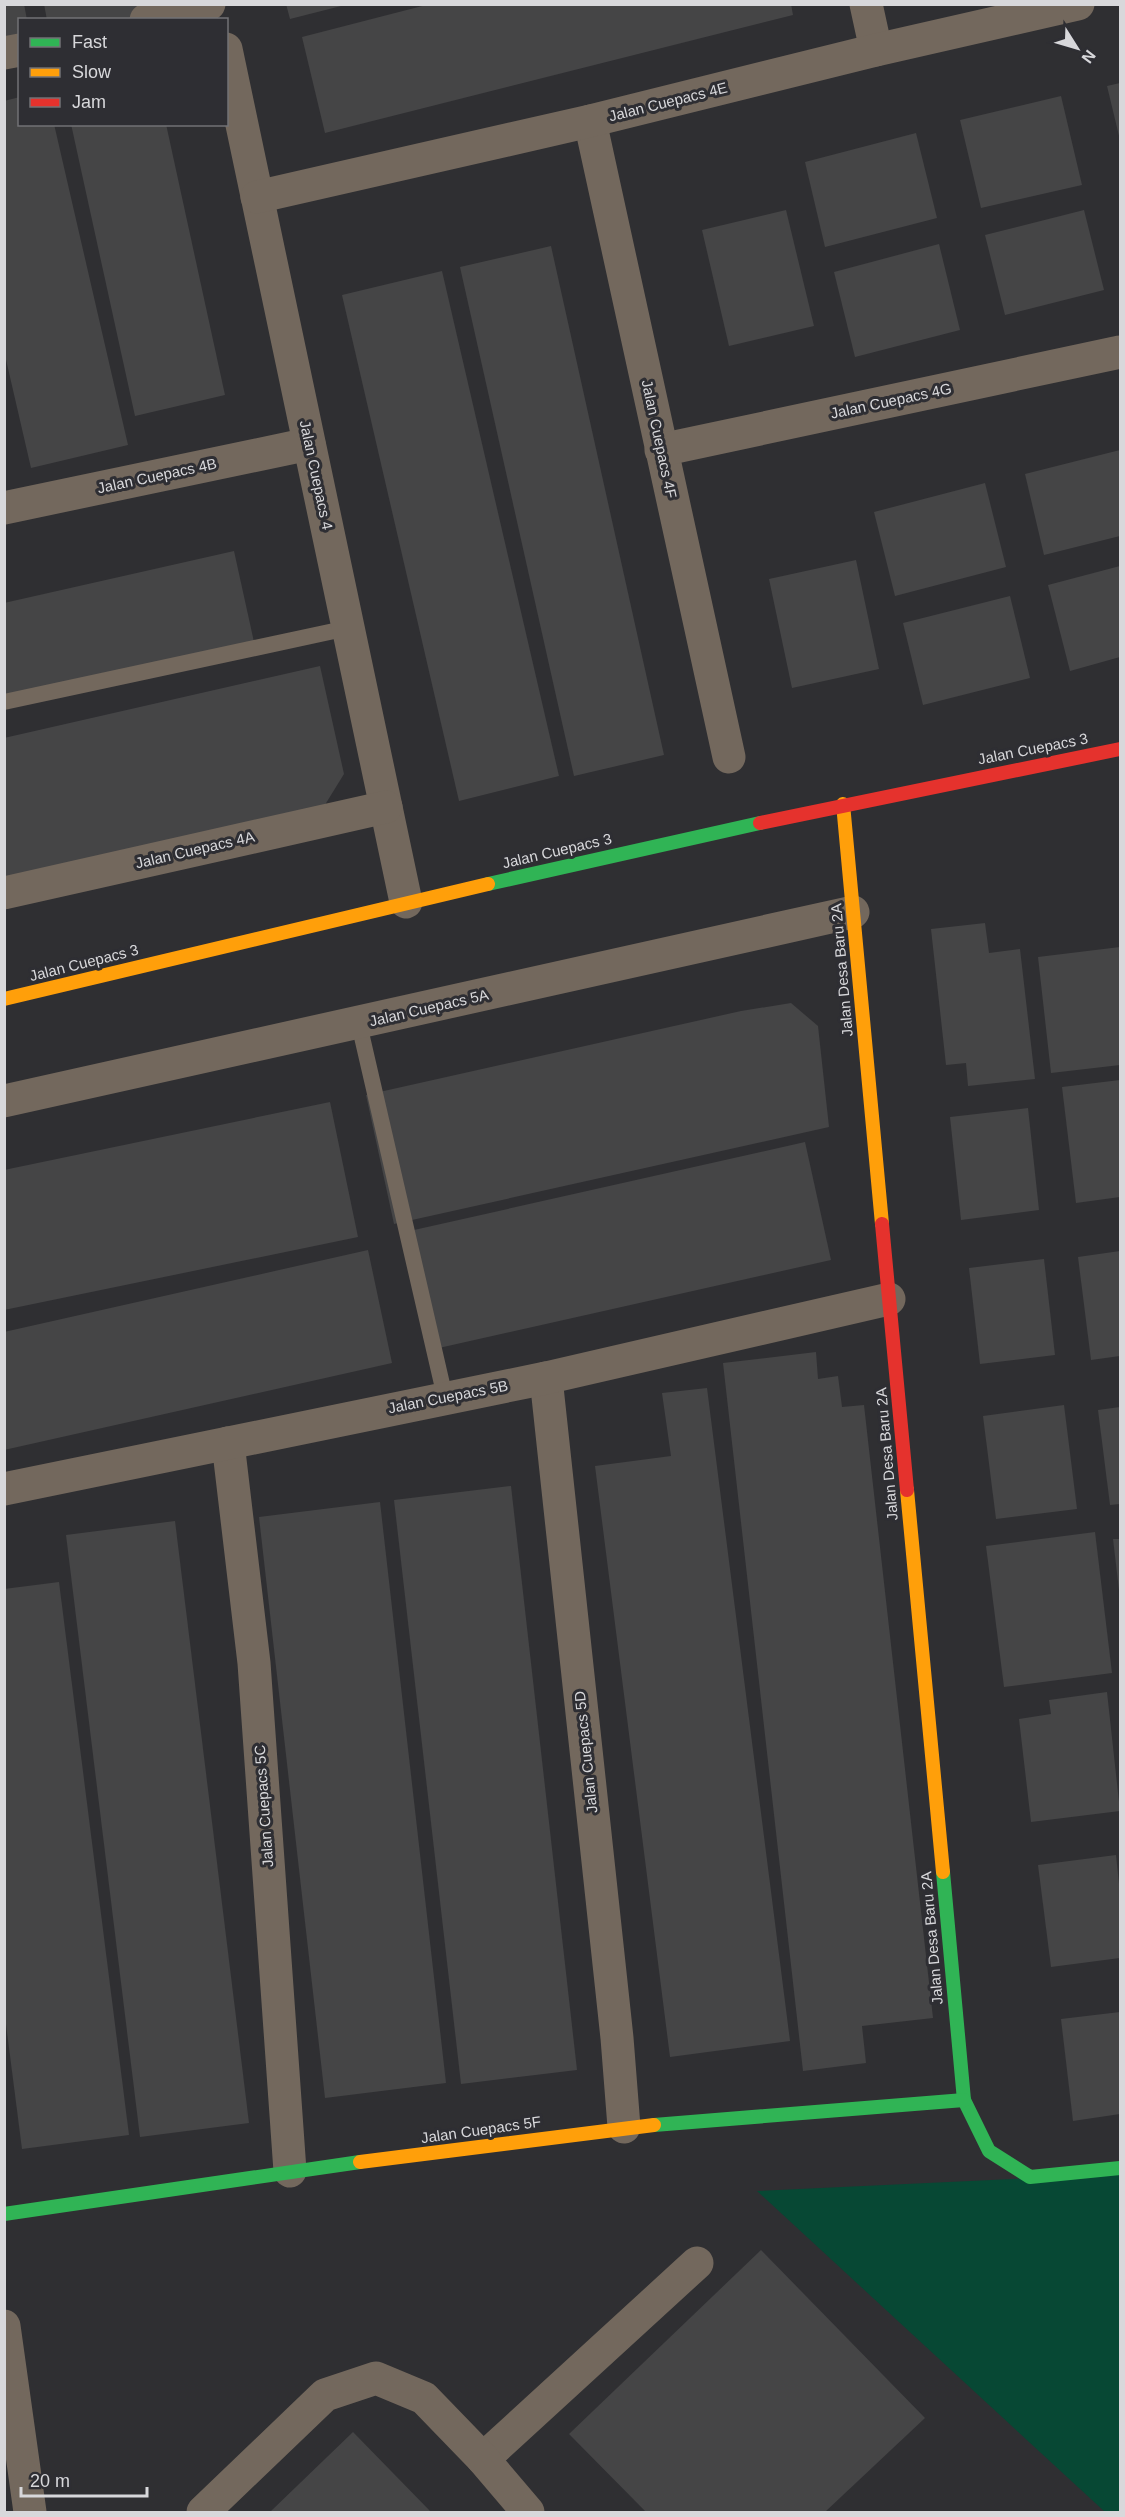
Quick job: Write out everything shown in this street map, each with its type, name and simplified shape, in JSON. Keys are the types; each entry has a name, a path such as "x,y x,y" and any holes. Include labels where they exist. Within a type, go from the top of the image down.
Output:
{"street":[{"path":"154,18 209,4"},
{"path":"866,4 876,50"},
{"name":"Jalan Cuepacs 4E","path":"257,197 590,121 876,50 1078,4"},
{"name":"Jalan Cuepacs 4","path":"228,59 406,902"},
{"name":"Jalan Cuepacs 4F","path":"590,121 729,757"},
{"name":"Jalan Cuepacs 4G","path":"661,450 1120,352"},
{"name":"Jalan Cuepacs 4B","path":"4,508 309,444"},
{"name":"Jalan Cuepacs 3","path":"4,999 406,902 843,804 1120,748"},
{"name":"Jalan Desa Baru 2A","path":"843,804 964,2100"},
{"name":"Jalan Cuepacs 4A","path":"4,893 386,807"},
{"name":"Jalan Cuepacs 5A","path":"4,1101 854,912"},
{"name":"Jalan Cuepacs 5B","path":"4,1489 546,1378 890,1299"},
{"name":"Jalan Cuepacs 5D","path":"546,1378 624,2127"},
{"name":"Jalan Cuepacs 5C","path":"228,1443 254,1663 290,2171"},
{"path":"964,2100 989,2151 1030,2177 1120,2168"},
{"name":"Jalan Cuepacs 5F","path":"4,2214 290,2171 624,2127 964,2100"},
{"path":"483,2459 697,2263"},
{"path":"4,2326 30,2512"},
{"path":"203,2512 325,2395 376,2378 424,2398 483,2459 528,2512"}],"lane":[{"path":"4,702 348,628"},
{"path":"358,1023 445,1397"}],"green space":[{"path":"1120,2174 1120,2512 1105,2512 757,2191"}],"building":[{"path":"4,4 24,4 27,18 18,18 18,55 4,58"},
{"path":"44,4 139,4 142,18 47,18"},
{"path":"286,4 344,4 345,5 290,19"},
{"path":"430,4 791,4 793,15 325,133 302,37"},
{"path":"1120,83 1120,140 1107,86"},
{"path":"1061,96 1082,185 981,208 960,120"},
{"path":"18,98 18,126 54,126 128,445 31,468 4,351 4,101"},
{"path":"71,126 166,126 225,395 135,416"},
{"path":"916,133 937,218 825,247 805,162"},
{"path":"786,210 814,326 729,346 702,230"},
{"path":"1084,210 1104,290 1005,315 985,235"},
{"path":"939,244 960,330 855,357 834,272"},
{"path":"551,246 664,755 574,776 460,267"},
{"path":"442,271 559,776 459,801 342,295"},
{"path":"1120,450 1120,536 1044,555 1025,474"},
{"path":"985,483 1006,567 895,596 874,512"},
{"path":"234,551 254,642 4,699 4,603"},
{"path":"856,560 879,669 792,688 769,579"},
{"path":"1120,566 1120,657 1070,671 1048,585"},
{"path":"1010,596 1030,678 923,705 903,623"},
{"path":"320,666 344,774 323,808 4,881 4,738"},
{"path":"985,923 989,953 1020,949 1035,1079 968,1086 966,1063 946,1065 931,929"},
{"path":"1120,947 1120,1065 1051,1073 1038,957"},
{"path":"791,1003 818,1026 829,1127 394,1224 366,1095 741,1011"},
{"path":"1120,1080 1120,1197 1076,1203 1062,1087"},
{"path":"330,1102 358,1237 4,1310 4,1170"},
{"path":"1028,1108 1039,1210 961,1220 950,1117"},
{"path":"805,1142 831,1260 430,1350 405,1232"},
{"path":"368,1250 392,1363 4,1450 4,1332"},
{"path":"1120,1251 1120,1356 1091,1360 1078,1257"},
{"path":"1044,1259 1055,1355 980,1364 969,1268"},
{"path":"816,1352 818,1379 838,1376 842,1407 864,1405 933,2018 862,2026 866,2063 803,2071 723,1363"},
{"path":"707,1388 790,2041 670,2057 595,1466 671,1456 662,1393"},
{"path":"1064,1405 1077,1509 996,1519 983,1416"},
{"path":"1120,1407 1120,1504 1110,1505 1098,1410"},
{"path":"511,1486 577,2070 461,2084 394,1500"},
{"path":"380,1502 446,2083 325,2098 259,1517"},
{"path":"175,1521 249,2123 140,2137 66,1535"},
{"path":"1095,1532 1112,1673 1004,1687 986,1546"},
{"path":"1113,1539 1120,1539 1120,1590 1119,1590"},
{"path":"59,1582 129,2135 22,2149 4,2009 4,1589"},
{"path":"1107,1692 1120,1811 1031,1822 1019,1719 1051,1714 1049,1700"},
{"path":"1116,1855 1120,1893 1120,1958 1051,1967 1038,1865"},
{"path":"1120,2012 1120,2114 1073,2121 1061,2019"},
{"path":"761,2250 925,2418 825,2512 646,2512 569,2434"},
{"path":"353,2432 431,2512 270,2512"}],"traffic: fast":[{"path":"488,884 760,823"},
{"path":"943,1872 964,2100 989,2151 1030,2177 1120,2168"},
{"path":"654,2125 964,2100"},
{"path":"4,2214 360,2162"}],"traffic: slow":[{"path":"843,804 882,1224"},
{"path":"4,999 488,884"},
{"path":"907,1490 943,1872"},
{"path":"360,2162 654,2125"}],"traffic: jam":[{"path":"760,823 1120,749"},
{"path":"882,1224 907,1490"}]}
